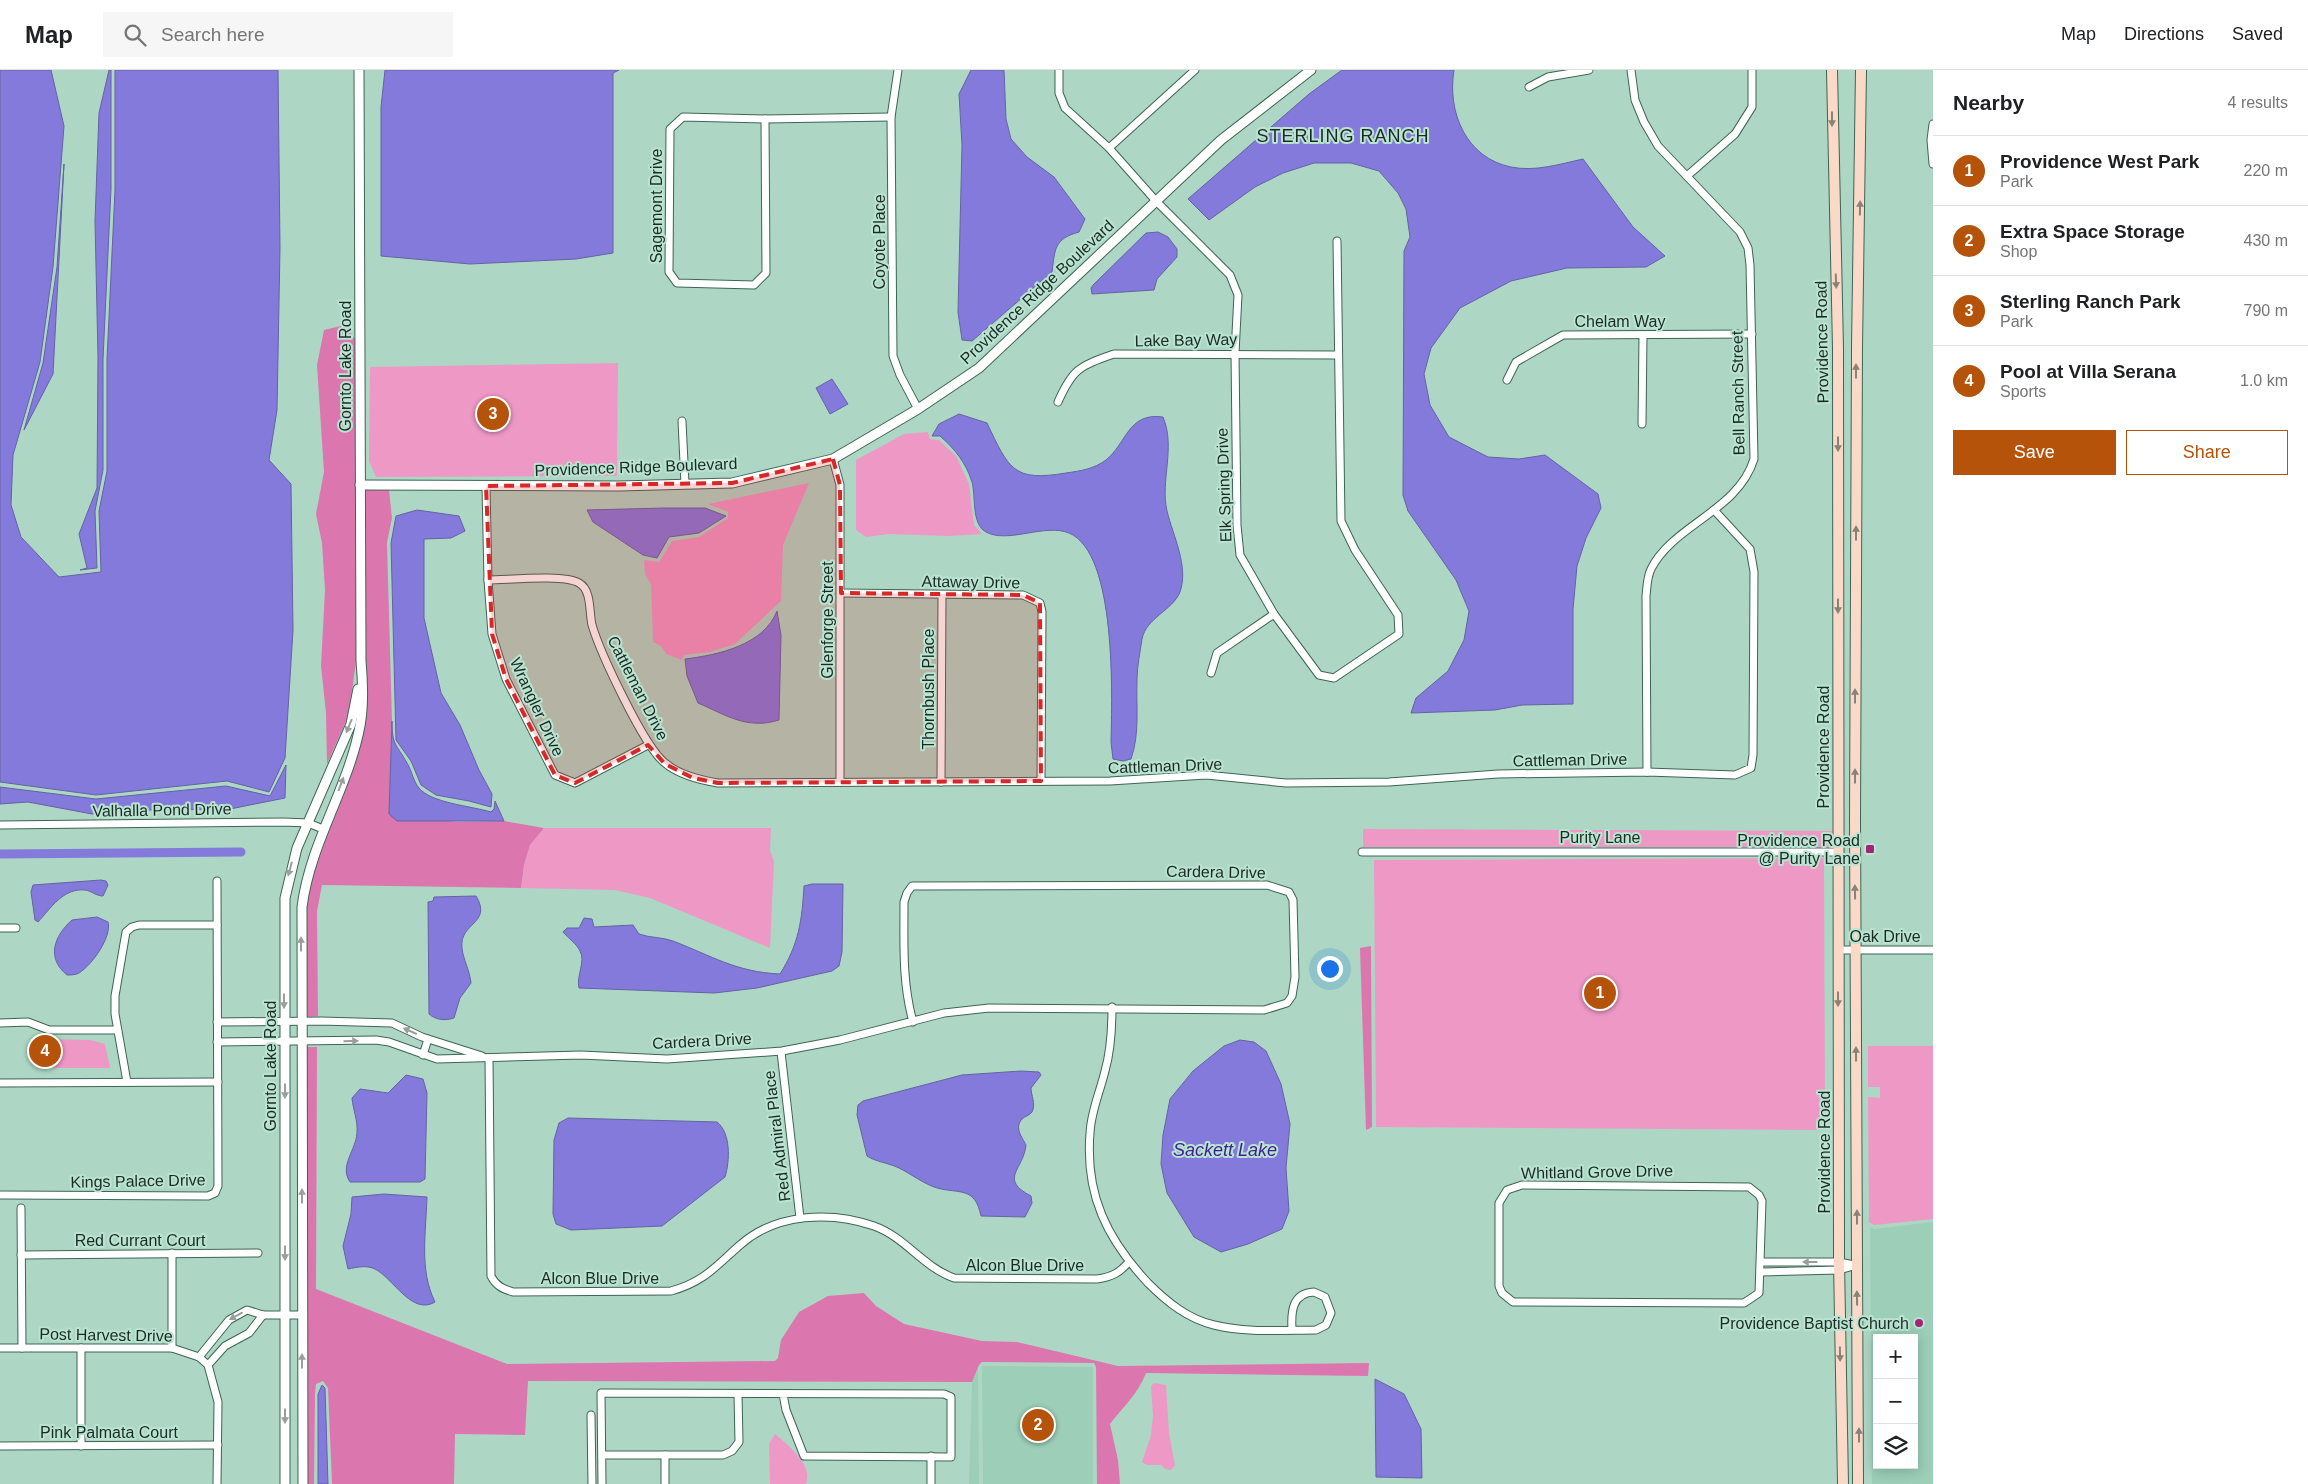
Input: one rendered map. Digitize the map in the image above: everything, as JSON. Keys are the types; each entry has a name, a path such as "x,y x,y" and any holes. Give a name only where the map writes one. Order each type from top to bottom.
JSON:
{"main road":[{"name":"Providence Road","path":"1832,70 1838,348 1839,1266 1843,1484"},
{"name":"Providence Road","path":"1858,1484 1856,950 1857,348 1861,70"},
{"path":"1838,348 1857,348"}],"street":[{"name":"Gornto Lake Road","path":"303,1484 302,907 306,878 323,829 348,768 358,734 363,689 361,661 360,485 360,70"},
{"name":"Coyote Place","path":"898,70 892,117 893,356 900,375 918,409"},
{"name":"Elk Spring Drive","path":"1059,70 1059,93 1065,108 1109,148 1156,201 1230,275 1238,295 1235,353 1237,525 1240,555 1274,614 1319,675 1334,678 1398,634 1398,615 1354,550 1341,521 1337,355 1337,241"},
{"path":"1109,148 1195,70"},
{"name":"Providence Ridge Boulevard","path":"360,485 486,486 732,482 833,459 918,409 979,368 1221,140 1311,70"},
{"path":"1529,87 1548,77 1588,70"},
{"name":"Bell Ranch Street","path":"1631,70 1635,100 1644,122 1658,146 1740,232 1748,248 1752,334 1754,459 1749,476 1714,510 1660,554 1649,572 1646,596 1647,772"},
{"path":"1687,176 1735,134 1752,107 1752,70"},
{"name":"Sagemont Drive","path":"765,120 766,273 754,285 677,284 669,272 670,129 683,117 765,120 892,117"},
{"path":"1933,124 1931,140 1933,164"},
{"name":"Chelam Way","path":"1507,380 1516,362 1563,335 1752,334"},
{"path":"1642,424 1643,335"},
{"name":"Lake Bay Way","path":"1058,402 1068,380 1084,364 1114,354 1235,353 1337,355"},
{"path":"682,420 685,484"},
{"name":"Glenforge Street","path":"833,459 840,485 840,782"},
{"name":"Wrangler Drive","path":"486,486 488,580 492,634 506,679 554,775 575,783 648,745"},
{"name":"Cattleman Drive","path":"488,580 556,579 579,583 587,591 592,625 599,645 648,745 665,764 693,778 718,783 1110,781 1206,775 1286,783 1389,782 1498,774 1647,772 1735,775 1751,768 1753,755 1754,572 1750,549 1714,510"},
{"name":"Attaway Drive","path":"841,593 942,596 1023,595 1040,603 1042,612 1041,782"},
{"name":"Thornbush Place","path":"941,782 942,596"},
{"path":"1211,673 1217,653 1274,614"},
{"name":"Gornto Lake Road","path":"285,1484 285,898 292,863 351,724 357,697 361,661"},
{"name":"Valhalla Pond Drive","path":"0,825 308,823 323,829"},
{"name":"Purity Lane","path":"1362,852 1838,852"},
{"name":"Kings Palace Drive","path":"0,1195 208,1196 215,1193 218,1186 217,881"},
{"name":"Cardera Drive","path":"302,1042 376,1040 389,1042 423,1056 436,1059 590,1055 667,1059 781,1052 840,1040 914,1022 944,1013 989,1008 1112,1007 1264,1010 1287,1003 1292,996 1296,976 1294,909 1289,892 1267,885 912,886 904,902 904,974 906,996 914,1022"},
{"path":"127,1082 116,1030 115,996 126,932 132,927 139,925 217,925"},
{"path":"0,928 16,928"},
{"name":"Oak Drive","path":"1838,950 1933,950"},
{"path":"1112,1007 1109,1052 1090,1124 1090,1161 1100,1212 1106,1228 1129,1262 1160,1295 1198,1320 1230,1329 1316,1330 1326,1325 1331,1313 1325,1298 1314,1292 1301,1295 1292,1307 1292,1329"},
{"path":"217,1022 302,1022"},
{"name":"Cardera Drive","path":"302,1022 392,1023 428,1039 489,1058"},
{"path":"0,1023 34,1023 49,1030 116,1030"},
{"path":"423,1056 428,1039"},
{"path":"218,1042 302,1042"},
{"name":"Red Admiral Place","path":"781,1052 800,1218"},
{"name":"Alcon Blue Drive","path":"489,1058 491,1276 498,1286 504,1290 513,1292 671,1291 686,1286 712,1272 753,1236 800,1218 840,1218 855,1220 877,1227 908,1246 937,1271 954,1278 1108,1278 1118,1273 1129,1262"},
{"path":"0,1083 218,1082"},
{"name":"Whitland Grove Drive","path":"1522,1185 1749,1187 1759,1195 1762,1201 1762,1272 1760,1293 1744,1303 1513,1302 1502,1293 1500,1286 1499,1203 1507,1190 1522,1185"},
{"path":"21,1208 22,1348"},
{"path":"172,1253 172,1348"},
{"name":"Red Currant Court","path":"21,1255 258,1253"},
{"path":"1762,1262 1839,1266"},
{"path":"1762,1272 1857,1265"},
{"path":"199,1357 229,1320 247,1310 263,1315 302,1315"},
{"path":"217,1484 218,1402 208,1365 225,1346 249,1333 263,1315"},
{"name":"Post Harvest Drive","path":"0,1348 172,1348 199,1357 208,1365"},
{"path":"81,1348 81,1446"},
{"path":"602,1484 601,1394 783,1394 944,1394 951,1397 951,1457 804,1456 786,1410 783,1394"},
{"path":"602,1455 723,1455 732,1451 739,1442 738,1394"},
{"path":"591,1415 592,1484"},
{"name":"Pink Palmata Court","path":"0,1446 218,1444"},
{"path":"665,1484 666,1455"},
{"path":"931,1456 931,1484"}],"highlighted area":[{"path":"833,459 840,485 841,593 1023,595 1040,603 1041,781 718,783 693,778 665,764 648,745 575,783 555,775 506,679 492,634 486,486 732,483"}],"shaded area":[{"path":"345,325 355,339 356,661 349,714 327,764 326,713 321,666 325,590 322,543 316,514 324,472 317,365 324,330"},
{"path":"618,363 617,476 376,477 369,461 370,367"},
{"path":"928,432 930,439 939,440 956,456 969,484 974,525 982,534 949,536 889,534 866,537 856,530 856,460 904,434"},
{"path":"809,483 783,545 781,601 735,644 710,652 684,655 682,660 666,654 661,646 653,642 651,584 645,574 644,560 659,562 672,541 699,537 728,518 728,512 708,504"},
{"path":"364,490 389,490 392,518 387,543 392,721 389,814 457,822 504,821 544,828 530,845 524,865 521,888 322,885 317,911 318,1016 306,1017 307,898 316,860 356,758 366,714"},
{"path":"544,828 771,828 770,851 774,861 770,948 650,898 615,890 521,888 524,865 530,845"},
{"path":"1363,829 1833,831 1833,847 1363,847"},
{"path":"1824,858 1825,1130 1376,1127 1374,860"},
{"path":"1371,946 1372,1127 1366,1130 1360,948"},
{"path":"49,1039 90,1040 105,1044 110,1068 52,1068 62,1053"},
{"path":"1868,1046 1933,1046 1933,1219 1874,1225 1869,1222 1868,1097 1880,1098 1880,1087 1868,1087"},
{"path":"306,1047 317,1047 316,1289 507,1364 775,1361 778,1358 781,1340 799,1312 828,1296 864,1293 876,1306 904,1324 982,1341 1017,1342 1118,1366 1369,1363 1368,1376 1146,1373 1135,1394 1110,1424 1118,1460 1120,1484 1097,1484 1096,1367 1094,1363 982,1362 972,1382 528,1381 525,1435 455,1434 454,1484 332,1484 328,1388 323,1381 316,1384 315,1394 314,1484 307,1484"},
{"path":"1933,1222 1933,1484 1872,1484 1870,1227 1874,1229"},
{"path":"982,1366 1093,1367 1093,1484 983,1484"},
{"path":"978,1368 979,1484 969,1484 972,1382"},
{"path":"1154,1383 1166,1385 1169,1433 1175,1465 1171,1470 1165,1469 1161,1465 1147,1465 1142,1462 1151,1435 1153,1416 1151,1386"},
{"path":"775,1434 803,1462 807,1477 806,1484 770,1484 769,1444"}],"water":[{"path":"0,70 51,70 64,126 53,267 40,362 13,455 11,505 21,537 59,577 101,572 99,511 107,471 107,359 115,190 115,70 278,70 280,248 277,410 269,460 291,484 293,630 285,758 269,792 227,781 96,795 0,782"},
{"path":"109,70 111,70 111,189 103,359 103,470 95,511 97,568 80,570 87,568 79,534 97,488 98,357 95,221 99,113"},
{"path":"385,70 619,70 613,73 613,253 576,259 470,264 381,256 381,107"},
{"path":"971,70 1004,70 1006,119 1011,139 1027,157 1054,177 1085,219 1079,232 1065,238 1057,246 1052,272 972,341 962,340 958,312 962,145 959,94"},
{"path":"1342,70 1454,70 1454,102 1457,117 1471,143 1482,154 1495,162 1511,167 1529,169 1583,159 1633,227 1665,256 1646,267 1567,268 1511,281 1460,308 1431,348 1424,374 1430,405 1449,437 1488,457 1519,459 1545,455 1598,494 1601,508 1586,538 1577,566 1573,609 1573,704 1522,705 1495,710 1411,713 1416,698 1448,671 1464,640 1469,611 1456,580 1408,511 1403,495 1404,251 1410,237 1406,209 1398,193 1379,171 1351,163 1314,163 1283,173 1255,187 1209,220 1188,199 1309,94"},
{"path":"64,164 53,374 24,430 43,363 57,267"},
{"path":"1158,232 1168,237 1177,249 1177,257 1157,279 1154,290 1092,294 1091,288 1094,284 1146,233"},
{"path":"832,379 848,404 830,414 816,388"},
{"path":"959,414 987,423 1001,451 1015,469 1034,475 1071,472 1097,466 1113,453 1135,424 1142,419 1163,417 1168,440 1165,499 1183,572 1180,592 1177,598 1149,625 1142,639 1137,675 1137,730 1131,759 1123,761 1113,759 1111,742 1111,661 1104,596 1096,568 1085,546 1069,533 1049,530 1005,536 986,532 981,528 976,516 972,482 967,469 955,451 940,436 932,436 939,424"},
{"path":"705,508 726,516 699,533 669,537 657,558 643,555 593,522 587,510"},
{"path":"417,510 459,516 465,531 451,538 424,539 424,618 441,693 460,725 479,770 492,794 491,807 436,795 421,785 411,761 396,740 391,543 396,516"},
{"path":"777,611 781,635 779,720 757,723 737,720 698,703 687,676 685,659 725,651 751,640 771,623"},
{"path":"392,721 395,744 409,766 419,788 442,801 491,812 494,809 495,801 504,821 397,821 389,814"},
{"path":"286,765 285,798 230,809 148,810 92,814 28,802 0,804 0,787 96,799 226,786 270,796"},
{"path":"106,881 108,885 103,896 85,890 70,892 58,900 38,922 35,920 31,892 33,885"},
{"path":"812,884 843,884 842,952 839,966 832,971 757,988 714,993 579,988 582,955 577,946 563,932 567,928 579,928 584,918 592,919 594,927 633,925 639,934 673,941 737,967 764,973 780,974 798,932 804,886"},
{"path":"476,896 481,912 462,939 462,948 471,983 460,998 454,1018 438,1019 429,1014 428,902 433,901 434,897"},
{"path":"97,917 108,922 104,943 90,964 78,974 67,975 56,961 55,947 57,940 72,920"},
{"path":"36,1040 43,1040 52,1050 51,1055 43,1060 43,1063 35,1063 39,1047 35,1047"},
{"name":"Sackett Lake","path":"1240,1040 1254,1042 1266,1051 1281,1084 1290,1124 1286,1168 1289,1211 1282,1229 1248,1244 1221,1252 1194,1237 1167,1193 1161,1164 1163,1135 1170,1099 1193,1071 1224,1046"},
{"path":"1021,1071 1039,1072 1041,1075 1031,1088 1032,1112 1022,1119 1019,1126 1026,1145 1014,1179 1021,1190 1031,1196 1032,1203 1025,1217 981,1216 975,1200 965,1193 937,1188 899,1168 867,1156 857,1115 858,1105 863,1101 962,1075"},
{"path":"406,1075 423,1079 427,1093 425,1179 420,1182 350,1182 346,1170 357,1133 352,1098 360,1089 388,1093"},
{"path":"568,1118 717,1122 722,1127 727,1140 728,1163 725,1177 662,1226 571,1230 556,1224 553,1214 554,1140 559,1123"},
{"path":"384,1194 427,1197 425,1264 430,1290 435,1302 427,1305 418,1304 403,1294 375,1269 362,1267 348,1269 343,1246 351,1214 352,1197"},
{"path":"1375,1379 1404,1394 1421,1429 1422,1478 1376,1477"},
{"path":"322,1385 325,1388 328,1484 318,1484 318,1394"}],"waterway":[{"path":"0,854 241,852"}],"place":[{"name":"Sterling Ranch Park","path":"493,414"},
{"name":"Providence Road @ Purity Lane","path":"1870,849"},
{"name":"Providence West Park","path":"1600,993"},
{"name":"Pool at Villa Serana","path":"45,1051"},
{"name":"Providence Baptist Church","path":"1919,1323"},
{"name":"Extra Space Storage","path":"1038,1425"}],"district":[{"name":"STERLING RANCH","path":"1343,136"}]}
